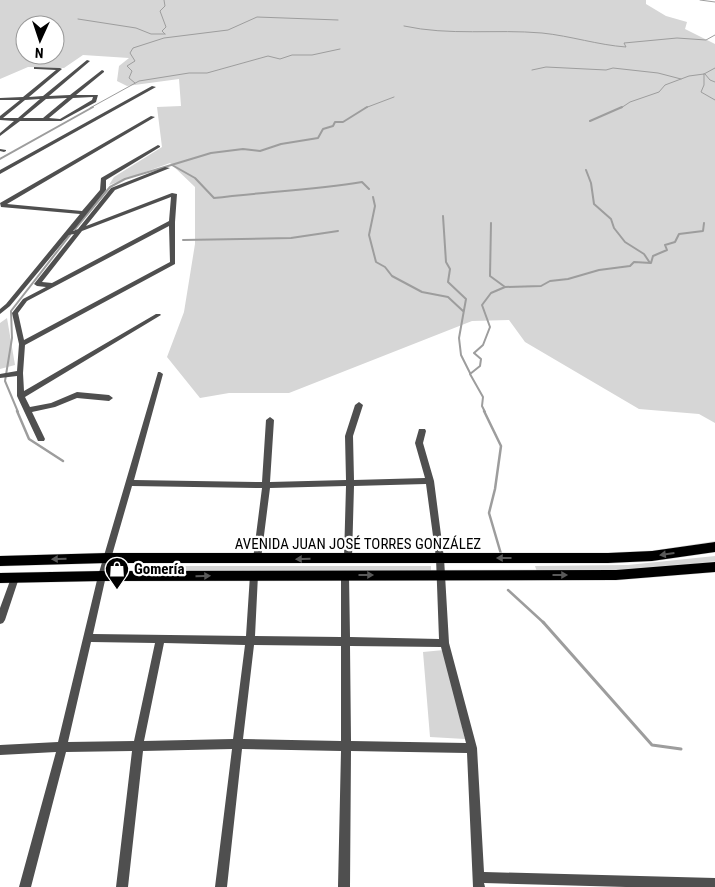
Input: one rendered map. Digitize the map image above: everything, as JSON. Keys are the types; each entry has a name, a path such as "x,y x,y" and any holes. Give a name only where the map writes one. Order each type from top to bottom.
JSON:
{"main road":[{"name":"AVENIDA JUAN JOSÉ TORRES GONZÁLEZ","path":"0,561 107,558 626,557 652,556 715,547"},
{"path":"485,558 487,574"},
{"name":"AVENIDA JUAN JOSÉ TORRES GONZÁLEZ","path":"0,578 616,574 656,573 715,567"}],"street":[{"path":"0,135 88,61"},
{"path":"0,118 60,69 36,68"},
{"path":"44,120 102,71"},
{"path":"0,172 154,87"},
{"path":"0,99 96,96 96,99 61,120 0,118"},
{"path":"1,205 153,117"},
{"path":"0,312 8,305 82,213 103,190 103,179 158,146"},
{"path":"51,285 37,284 113,189 167,168"},
{"path":"22,344 173,263 172,222 174,194 66,234"},
{"path":"1,205 82,213"},
{"path":"40,440 20,396 22,344 15,313 25,300 172,222"},
{"path":"20,396 158,315"},
{"path":"0,376 20,373"},
{"path":"25,887 62,747 102,576 160,374"},
{"path":"27,410 52,405 77,395 109,398"},
{"path":"348,558 349,436 359,405"},
{"path":"257,559 266,485 270,420"},
{"path":"422,431 419,443 430,481 440,558 444,643 472,748 479,882 715,884"},
{"path":"128,482 266,485 430,481"},
{"path":"220,887 250,640 254,575"},
{"path":"344,887 346,746 345,575"},
{"path":"0,620 15,578"},
{"path":"88,638 444,643"},
{"path":"122,887 138,746 160,640"},
{"path":"0,750 238,744 472,748"}],"shaded area":[{"path":"0,0 646,0 646,4 666,16 687,22 685,29 715,44 715,423 699,414 639,409 525,342 509,320 472,321 289,393 229,393 200,398 167,357 184,312 195,244 195,187 170,163 109,185 114,177 162,147 157,107 181,106 179,79 127,86 117,81 119,66 129,58 83,55 64,68 28,67 0,79"},
{"path":"7,318 15,365 0,369 0,323"},
{"path":"715,556 715,561 626,570 537,572 535,566 628,565"},
{"path":"138,566 431,566 431,573 136,572"},
{"path":"444,650 465,739 430,737 423,652"}],"waterway":[{"path":"78,19 136,28 151,34 165,34 162,31 166,27 160,11 165,6 164,0"},
{"path":"700,0 715,2"},
{"path":"135,83 129,78 132,71 127,66 135,61 130,53 133,48 164,38 228,30 257,17 338,20"},
{"path":"404,26 455,32 542,33 626,47 624,43 677,38 706,40 715,35"},
{"path":"90,108 139,81 189,73 207,73 268,56 280,59 292,55 312,55 340,49"},
{"path":"532,70 546,67 606,70 613,68 658,73 681,79"},
{"path":"704,74 715,68"},
{"path":"681,79 704,74"},
{"path":"704,74 704,85 701,92 715,100"},
{"path":"705,74 710,80 715,82"},
{"path":"621,108 630,102 659,92 665,85 681,79"},
{"path":"366,108 394,97"},
{"path":"0,159 93,107"},
{"path":"590,121 622,107"},
{"path":"75,229 110,187 125,179 211,153 243,149 260,151 281,144 318,138 323,129 333,126 335,122 343,122 366,108"},
{"path":"172,165 195,178 214,198 362,182 369,189"},
{"path":"586,170 591,183 594,204 611,219 614,228 625,242 644,254 650,263"},
{"path":"373,197 375,206 369,235 376,262 385,267 392,276 422,292 448,297 463,311"},
{"path":"443,216 446,262 450,269 448,282 466,299 459,338 461,355 470,373"},
{"path":"491,223 490,276 505,287"},
{"path":"650,263 653,256 667,250 665,245 675,242 679,234 703,231 704,223"},
{"path":"183,240 291,238 338,231"},
{"path":"18,412 5,381 12,338 11,311 70,235"},
{"path":"505,287 541,286 550,281 568,279 599,270 630,266 634,262 650,263"},
{"path":"485,412 482,406 483,397 470,374 480,366 481,359 474,353 483,345 490,327 482,305 491,293 505,287"},
{"path":"17,411 29,439 63,461"},
{"path":"484,411 501,446 495,489 489,513 501,554"},
{"path":"508,590 543,622"},
{"path":"543,622 652,745 681,749"}],"place":[{"name":"Gomería","path":"117,590"}]}
